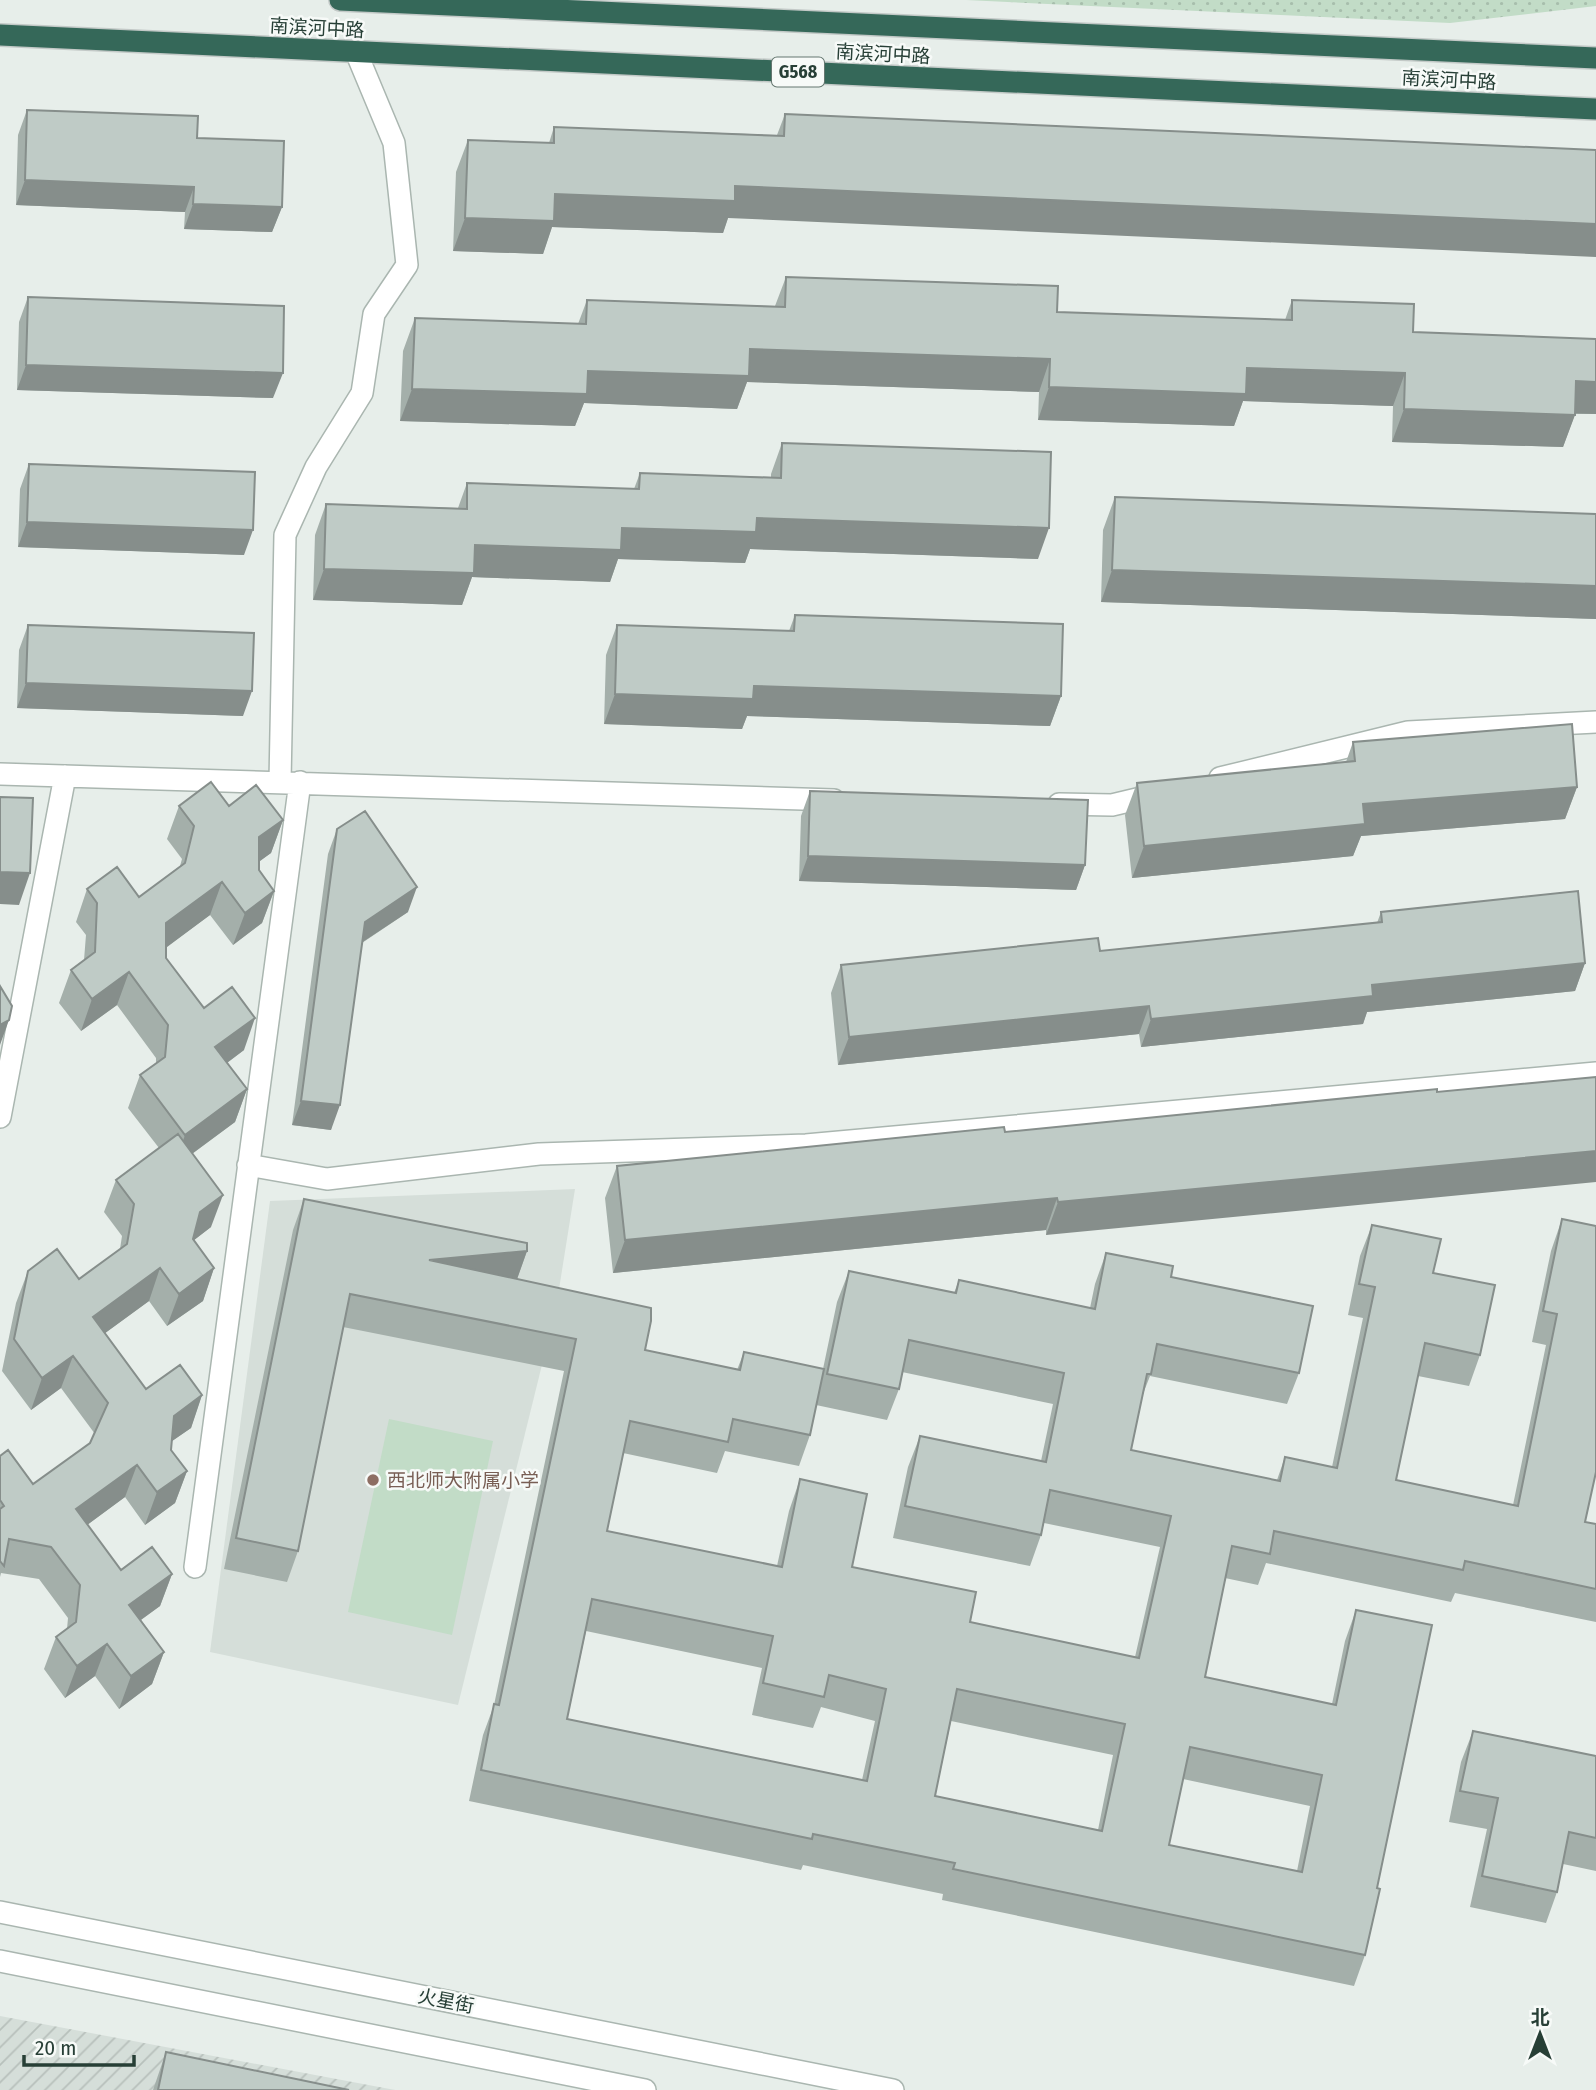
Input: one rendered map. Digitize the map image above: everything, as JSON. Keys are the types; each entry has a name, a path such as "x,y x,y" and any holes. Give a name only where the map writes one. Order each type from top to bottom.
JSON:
{"highway":[{"name":"南滨河中路","path":"340,0 1596,58"},
{"name":"南滨河中路","path":"0,35 1596,109"}],"street":[{"path":"195,1567 248,1165 290,781 285,535 316,467 362,393 374,314 407,265 394,143 356,52"},
{"path":"1206,782 1408,732 1596,722"},
{"path":"0,774 861,800"},
{"path":"0,1117 65,776"},
{"path":"1042,804 1112,805 1179,788"},
{"path":"248,1165 327,1179 539,1154 806,1145 1596,1073"},
{"name":"火星街","path":"0,1912 893,2090"},
{"path":"0,1961 645,2090"}],"shaded area":[{"name":"西北师大附属小学","path":"575,1189 556,1308 458,1705 210,1652 270,1201"},
{"path":"0,2016 395,2090 0,2090"}],"green space":[{"path":"966,0 1596,0 1596,6 1450,23"},
{"path":"389,1419 493,1441 452,1635 348,1612"}],"building":[{"path":"27,110 198,116 197,138 284,141 282,207 193,204 194,187 25,180"},
{"path":"785,114 1596,150 1596,224 735,186 735,201 555,194 554,221 465,218 468,140 554,143 554,127 784,136"},
{"path":"786,277 1058,286 1057,312 1292,320 1292,300 1414,304 1413,332 1596,339 1596,382 1576,381 1575,415 1404,409 1405,373 1247,368 1246,394 1049,387 1050,359 750,349 749,376 588,371 587,394 412,389 415,318 586,324 587,300 785,307"},
{"path":"28,297 284,306 283,373 26,365"},
{"path":"782,443 1051,452 1049,528 757,518 756,532 622,528 621,550 475,545 474,573 324,569 326,504 467,509 467,483 639,489 640,473 781,478"},
{"path":"29,464 255,472 253,530 27,522"},
{"path":"1115,497 1596,514 1596,586 1112,570"},
{"path":"795,615 1063,624 1061,696 754,686 753,699 615,694 617,625 794,631"},
{"path":"28,625 254,633 252,691 26,683"},
{"path":"1572,724 1577,787 1363,804 1365,824 1144,846 1137,783 1355,761 1353,742"},
{"path":"211,782 229,806 256,785 283,820 259,837 259,870 274,891 245,913 222,882 166,923 166,958 204,1008 232,987 255,1018 215,1047 247,1089 185,1135 140,1075 165,1057 168,1025 129,972 92,999 71,970 95,952 97,903 87,889 117,867 139,897 185,863 194,826 179,806"},
{"path":"810,791 1088,800 1085,865 808,856"},
{"path":"0,797 33,798 30,873 0,872"},
{"path":"365,811 417,887 365,922 340,1105 301,1101 337,829"},
{"path":"1578,891 1585,963 1372,985 1373,996 1151,1019 1149,1006 849,1037 841,965 1098,938 1100,951 1382,922 1381,912"},
{"path":"0,986 12,1006 9,1020 0,1025"},
{"path":"1596,1077 1596,1151 1058,1202 1057,1198 625,1240 617,1166 1004,1127 1005,1132 1437,1089 1437,1092"},
{"path":"178,1134 223,1195 200,1212 193,1239 214,1268 179,1294 160,1268 93,1317 146,1389 180,1365 202,1395 174,1416 171,1450 187,1471 157,1492 137,1465 76,1509 121,1570 152,1547 172,1574 129,1605 164,1652 131,1676 107,1644 77,1666 56,1637 76,1622 80,1585 51,1547 9,1539 4,1566 0,1561 0,1509 4,1506 0,1500 0,1456 8,1450 33,1484 90,1443 108,1403 73,1356 42,1378 14,1339 28,1271 57,1249 79,1279 127,1244 134,1204 116,1180"},
{"path":"304,1199 527,1243 527,1251 429,1260 651,1308 645,1350 740,1370 744,1352 824,1369 810,1435 733,1419 728,1442 630,1421 607,1531 782,1567 800,1479 867,1494 852,1567 976,1592 970,1622 1139,1658 1171,1516 1050,1490 1041,1535 905,1506 920,1436 1046,1462 1064,1373 909,1340 899,1389 827,1374 849,1271 956,1293 959,1280 1095,1309 1106,1253 1173,1266 1171,1277 1313,1306 1299,1373 1157,1344 1151,1374 1147,1374 1131,1450 1280,1481 1285,1457 1337,1468 1375,1287 1359,1284 1372,1225 1441,1239 1433,1273 1495,1285 1480,1355 1425,1343 1396,1480 1518,1506 1557,1314 1543,1311 1562,1219 1596,1226 1596,1472 1585,1522 1596,1524 1596,1589 1465,1561 1463,1570 1274,1531 1270,1554 1232,1546 1205,1677 1336,1705 1356,1610 1432,1625 1365,1955 953,1869 955,1863 813,1834 812,1839 481,1770 494,1704 499,1705 576,1339 350,1294 298,1551 236,1538","holes":["592,1599 773,1636 763,1683 824,1697 829,1675 886,1689 867,1781 567,1719","957,1689 1125,1724 1102,1831 935,1796","1190,1747 1322,1775 1302,1872 1169,1845"]},
{"path":"1473,1731 1596,1756 1596,1838 1569,1832 1557,1892 1482,1876 1498,1798 1460,1791"},
{"path":"166,2052 349,2090 158,2090"}],"place":[{"name":"西北师大附属小学","path":"373,1480"}]}
